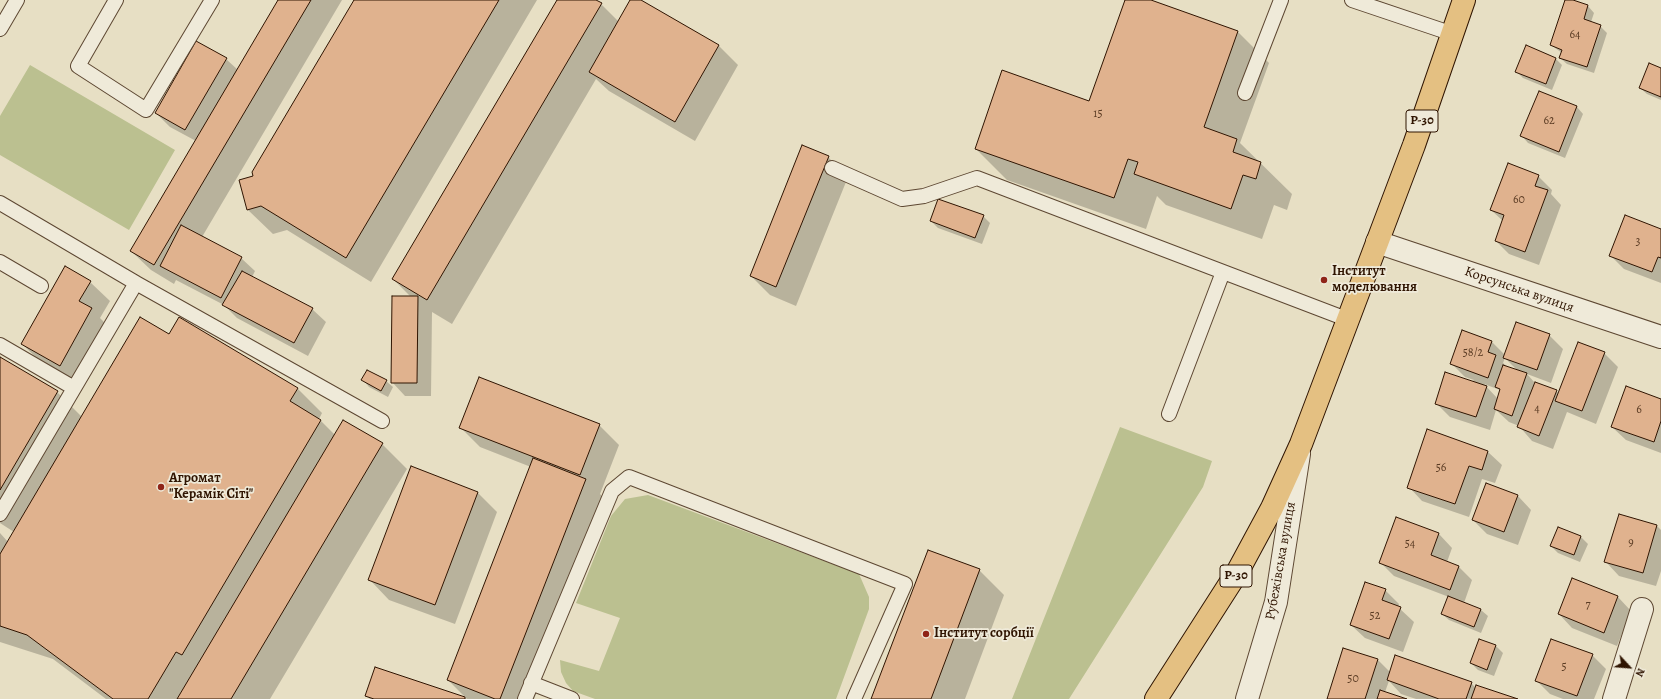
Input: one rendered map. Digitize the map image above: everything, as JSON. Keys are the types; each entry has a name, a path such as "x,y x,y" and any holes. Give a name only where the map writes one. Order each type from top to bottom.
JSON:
{"main road":[{"name":"Р-30","path":"1156,699 1238,571 1272,508 1301,444 1349,320 1464,0"}],"street":[{"name":"Корсунська вулиця","path":"1377,242 1661,337"},
{"name":"Рубежівська вулиця","path":"1247,699 1276,602 1301,444"},
{"path":"1614,699 1642,609"}],"lane":[{"path":"0,29 17,0"},
{"path":"116,0 78,66 146,110 212,0"},
{"path":"1244,93 1281,0"},
{"path":"1352,0 1453,34"},
{"path":"832,168 902,199 924,196 977,178 1349,320"},
{"path":"0,203 136,283 382,422"},
{"path":"0,262 41,286"},
{"path":"1170,414 1223,272"},
{"path":"0,514 136,283"},
{"path":"0,345 74,388"},
{"path":"526,699 612,491 629,477 905,584 854,699"},
{"path":"531,684 572,699"}],"green space":[{"path":"30,65 175,150 129,230 0,155 0,116"},
{"path":"1120,427 1212,461 1203,487 1069,699 1012,699"},
{"path":"648,495 859,574 869,597 869,609 836,699 595,699 573,691 566,683 561,672 560,660 599,671 620,618 576,603 611,516 625,499"}],"building":[{"path":"278,0 311,0 154,265 130,251"},
{"path":"354,0 499,0 346,258 261,206 247,210 239,180 253,176 252,172"},
{"path":"557,0 596,0 602,3 427,300 392,279"},
{"path":"630,0 641,0 719,45 675,122 589,72"},
{"path":"1125,0 1151,0 1238,31 1204,127 1237,139 1233,152 1261,162 1256,179 1243,175 1231,209 1134,174 1138,162 1128,159 1114,198 975,149 1002,70 1089,101"},
{"path":"1565,0 1573,0 1588,5 1584,19 1601,25 1587,67 1559,58 1562,50 1550,45"},
{"path":"196,41 227,58 185,130 155,113"},
{"path":"1526,45 1556,58 1546,84 1515,72"},
{"path":"1649,63 1661,68 1661,97 1639,88"},
{"path":"1539,91 1577,106 1559,152 1520,136"},
{"path":"802,145 829,156 776,287 750,276"},
{"path":"1508,163 1539,175 1535,186 1548,190 1525,252 1495,241 1504,215 1490,210"},
{"path":"938,199 984,215 975,238 930,221"},
{"path":"1625,215 1661,229 1661,258 1658,257 1652,272 1609,256"},
{"path":"181,225 242,257 221,298 160,266"},
{"path":"65,266 91,281 79,301 92,308 60,366 21,344"},
{"path":"242,271 313,308 294,343 222,305"},
{"path":"392,296 418,296 417,383 391,383"},
{"name":"Агромат \"Керамік Сіті\"","path":"140,317 169,334 179,317 298,388 290,401 321,420 182,655 176,652 148,699 113,699 27,635 0,626 0,554"},
{"path":"1516,322 1550,334 1537,370 1503,358"},
{"path":"1462,330 1492,341 1488,352 1496,355 1488,378 1450,364"},
{"path":"1578,342 1605,352 1582,411 1555,401"},
{"path":"0,357 58,391 0,490"},
{"path":"1503,365 1527,373 1512,416 1494,409 1500,389 1495,387"},
{"path":"367,370 387,380 381,391 361,380"},
{"path":"1445,372 1487,386 1476,417 1435,404"},
{"path":"479,377 600,424 580,475 459,428"},
{"path":"1535,382 1557,390 1539,436 1517,427"},
{"path":"1626,386 1661,399 1661,421 1654,442 1611,427"},
{"path":"343,420 383,443 231,699 177,699"},
{"path":"1427,429 1488,451 1482,470 1469,466 1455,504 1407,488"},
{"path":"533,458 586,479 500,699 495,699 447,680"},
{"path":"411,466 478,492 435,605 368,580"},
{"path":"1486,483 1518,495 1504,532 1472,520"},
{"path":"1619,514 1657,525 1643,573 1604,562"},
{"path":"1396,517 1439,533 1431,555 1459,566 1450,590 1379,563"},
{"path":"1558,527 1581,536 1574,555 1550,546"},
{"name":"Інститут сорбції","path":"928,550 980,569 931,699 871,699"},
{"path":"1572,578 1618,596 1604,633 1558,614"},
{"path":"1365,582 1386,589 1382,600 1401,607 1389,639 1350,625"},
{"path":"1448,596 1481,609 1474,627 1441,614"},
{"path":"1479,639 1496,645 1487,670 1470,663"},
{"path":"1551,639 1593,654 1577,696 1535,681"},
{"path":"1343,648 1378,659 1365,699 1327,699"},
{"path":"1395,655 1472,682 1466,699 1439,699 1387,680"},
{"path":"375,667 465,697 465,699 374,699 365,696"},
{"path":"1476,685 1518,699 1471,699"},
{"path":"1380,690 1407,699 1377,699"}],"place":[{"name":"Інститут моделювання","path":"1324,280"},
{"name":"Агромат \"Керамік Сіті\"","path":"161,487"},
{"name":"Інститут сорбції","path":"926,634"}]}
